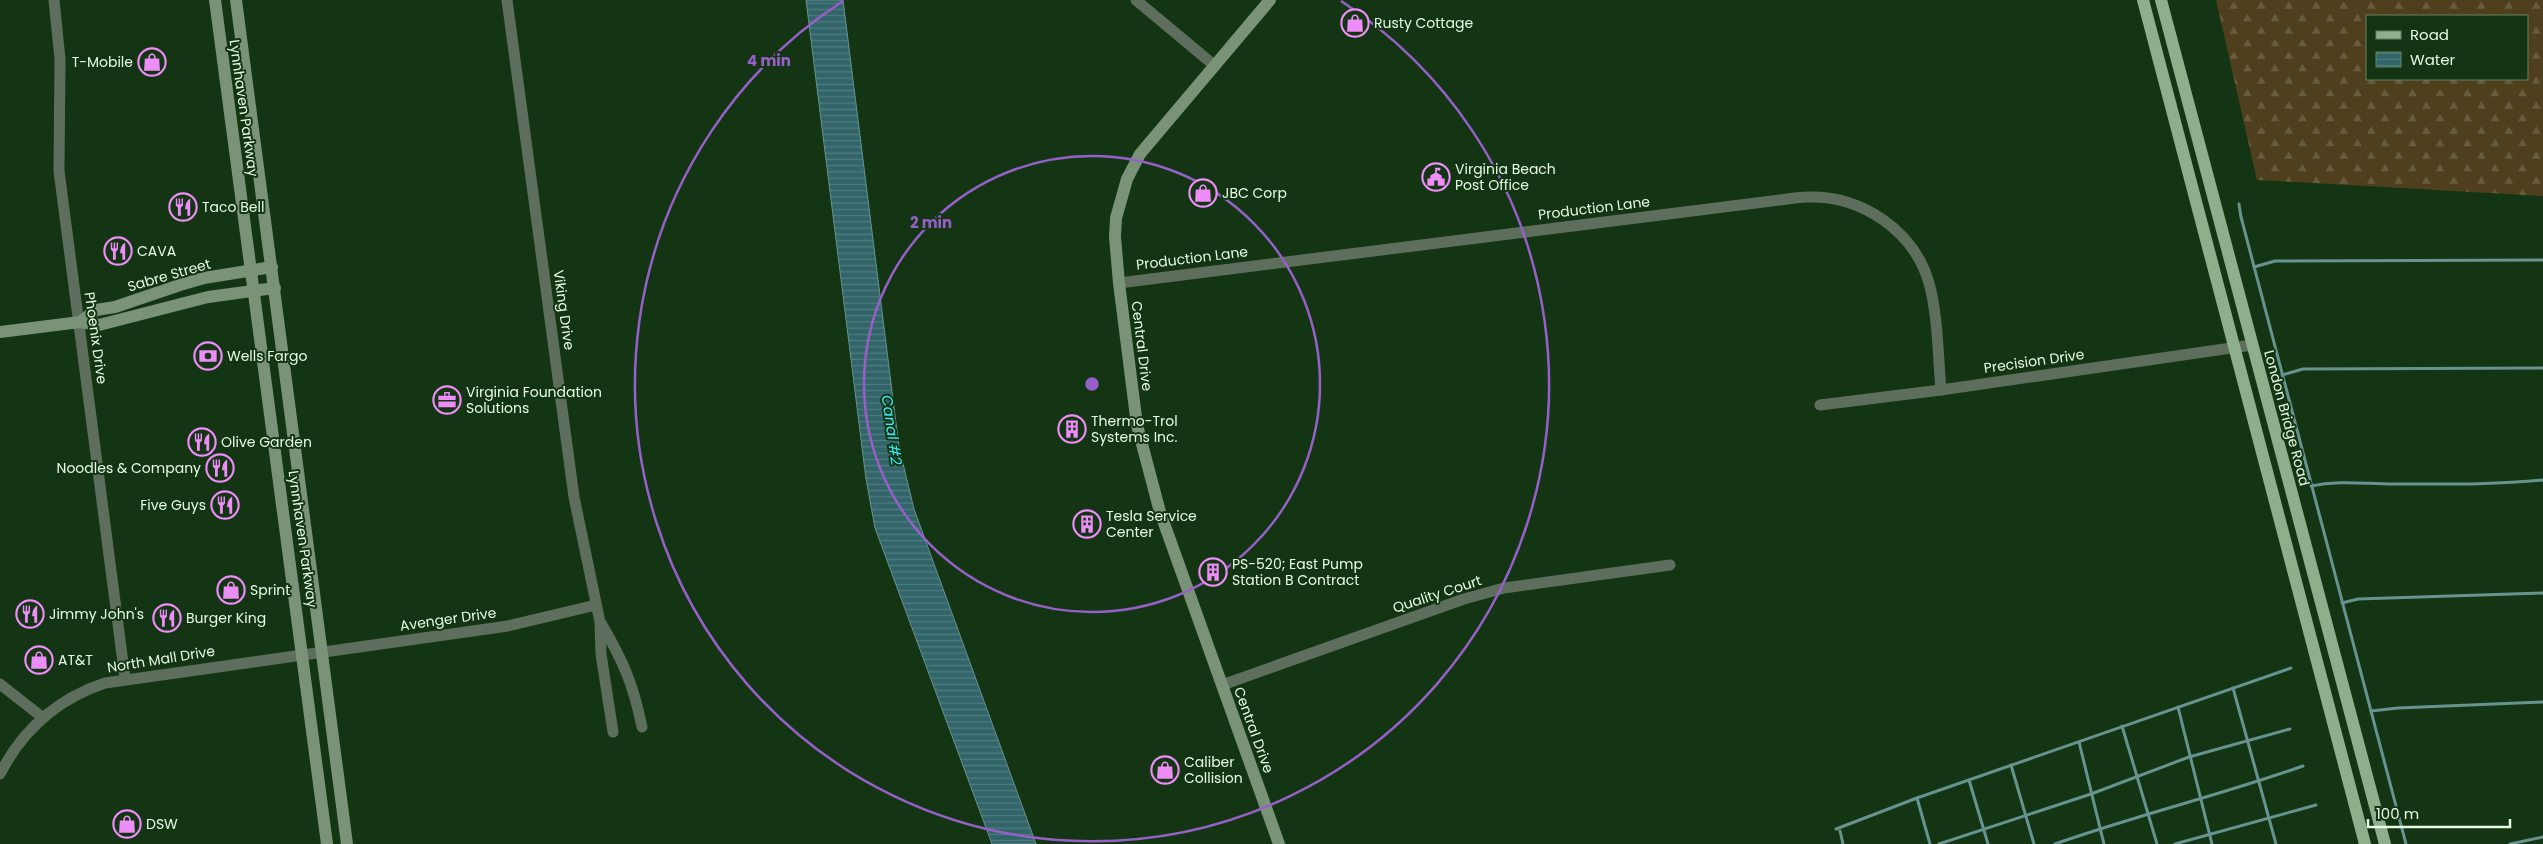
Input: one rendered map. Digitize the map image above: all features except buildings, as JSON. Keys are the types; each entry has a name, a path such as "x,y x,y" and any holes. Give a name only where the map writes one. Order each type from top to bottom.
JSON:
{"main road":[{"name":"Lynnhaven Parkway","path":"215,0 327,844"},
{"name":"Lynnhaven Parkway","path":"236,0 347,844"},
{"name":"Central Drive","path":"1270,0 1140,154 1127,179 1117,215 1115,236 1119,283 1138,425 1148,470 1160,512 1279,844"},
{"path":"2143,0 2365,844"},
{"name":"London Bridge Road","path":"2162,0 2385,844"},
{"name":"Sabre Street","path":"80,322 96,310 115,307 204,278 272,267"},
{"name":"Sabre Street","path":"0,332 80,322 99,326 199,299 275,288"}],"street":[{"name":"Phoenix Drive","path":"54,0 60,59 58,151 125,678"},
{"name":"Viking Drive","path":"507,0 574,497 600,622 601,654 613,732"},
{"path":"1136,0 1215,66"},
{"name":"Production Lane","path":"1119,283 1792,198 1827,199 1859,208 1886,221 1900,233 1919,257 1930,286 1942,390"},
{"name":"Precision Drive","path":"1820,404 1942,390 2252,345"},
{"name":"Quality Court","path":"1222,685 1464,599 1504,588 1670,565"},
{"name":"Avenger Drive","path":"303,654 508,626 596,605"},
{"name":"Viking Drive","path":"600,622 624,662 636,697 642,727"},
{"name":"North Mall Drive","path":"0,774 20,740 42,717 87,689 125,678 303,654"},
{"path":"0,684 42,717"}],"green space":[{"path":"2216,0 2543,0 2543,196 2257,180"}],"water":[{"name":"Canal #2","path":"806,0 843,0 899,447 914,509 1036,844 992,844 875,528 866,479"}],"waterway":[{"path":"2239,204 2406,844"},
{"path":"2254,267 2275,261 2543,260"},
{"path":"2282,375 2303,369 2543,368"},
{"path":"2311,486 2342,483 2468,484 2543,480"},
{"path":"2342,603 2358,599 2543,593"},
{"path":"1917,798 2291,668"},
{"path":"2233,688 2276,844"},
{"path":"2371,711 2398,708 2543,702"},
{"path":"2178,707 2212,844"},
{"path":"2122,726 2157,844"},
{"path":"1939,844 2091,794 2189,757 2290,729"},
{"path":"2079,742 2104,844"},
{"path":"2011,765 2034,844"},
{"path":"2055,844 2303,766"},
{"path":"1969,780 1988,844"},
{"path":"1836,829 1917,798 1930,844"},
{"path":"2175,844 2316,805"},
{"path":"1840,831 1843,844"},
{"path":"2510,844 2543,837"}],"place":[{"name":"Rusty Cottage","path":"1355,23"},
{"name":"T-Mobile","path":"152,62"},
{"name":"Virginia Beach Post Office","path":"1436,177"},
{"name":"JBC Corp","path":"1203,193"},
{"name":"Taco Bell","path":"183,207"},
{"name":"CAVA","path":"118,251"},
{"name":"Wells Fargo","path":"208,356"},
{"name":"Virginia Foundation Solutions","path":"447,400"},
{"name":"Thermo-Trol Systems Inc.","path":"1072,429"},
{"name":"Olive Garden","path":"202,442"},
{"name":"Noodles & Company","path":"220,468"},
{"name":"Five Guys","path":"225,505"},
{"name":"Tesla Service Center","path":"1087,524"},
{"name":"PS-520; East Pump Station B Contract","path":"1213,572"},
{"name":"Sprint","path":"231,590"},
{"name":"Jimmy John's","path":"30,614"},
{"name":"Burger King","path":"167,618"},
{"name":"AT&T","path":"39,660"},
{"name":"Caliber Collision","path":"1165,770"},
{"name":"DSW","path":"127,824"}]}
